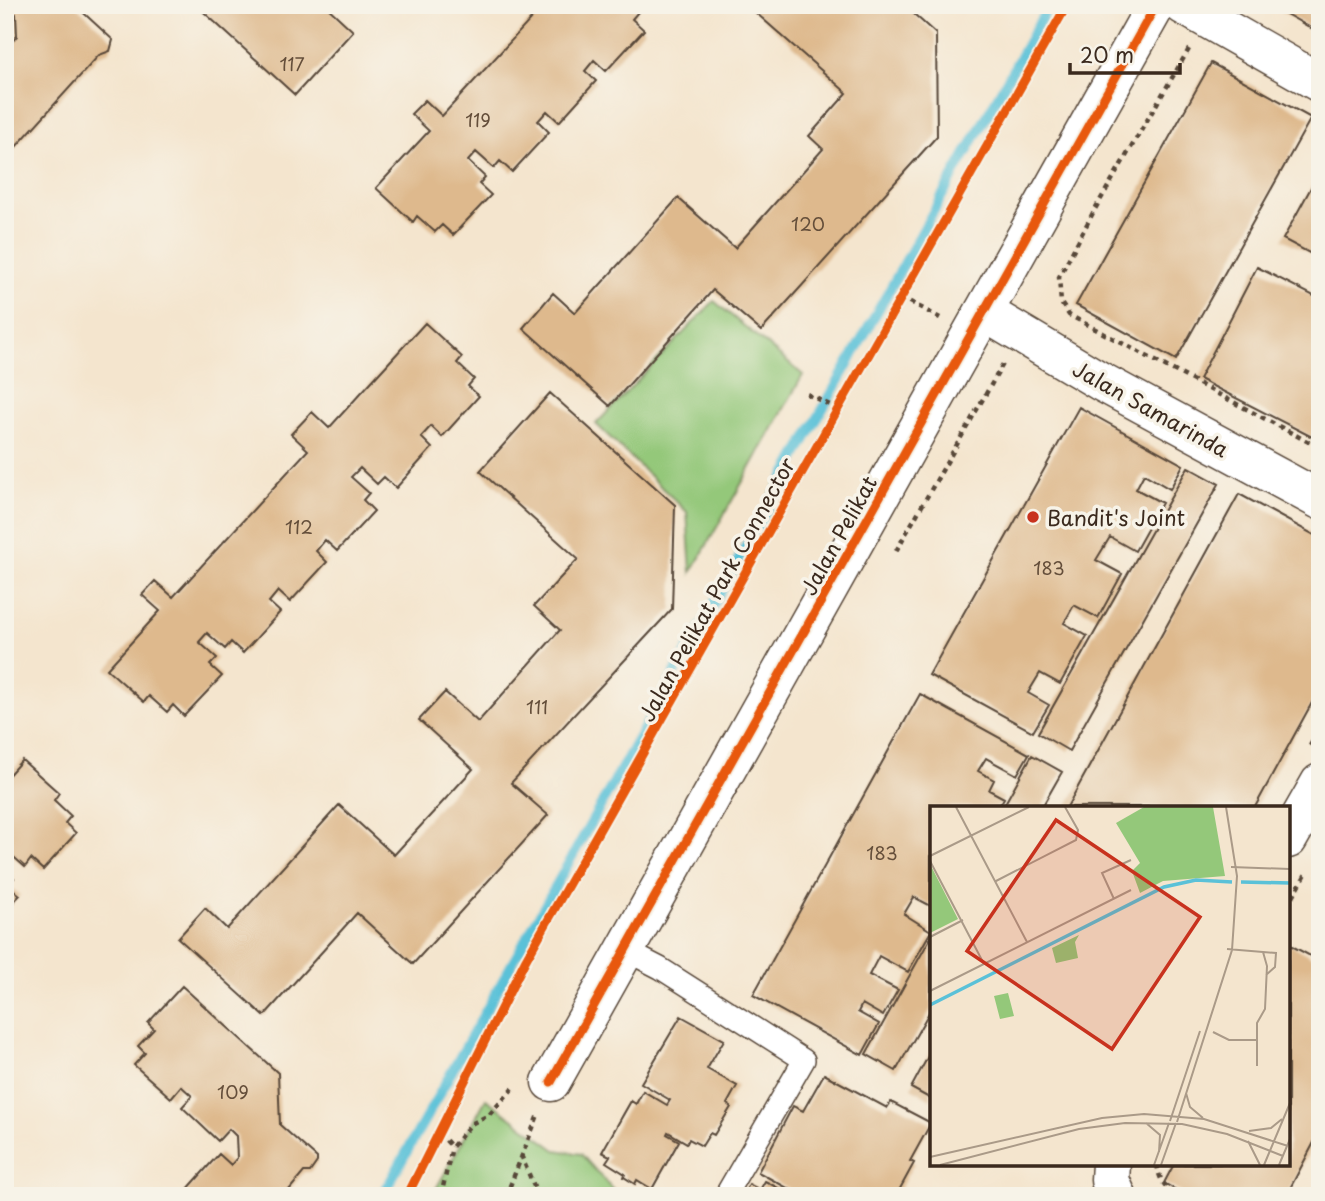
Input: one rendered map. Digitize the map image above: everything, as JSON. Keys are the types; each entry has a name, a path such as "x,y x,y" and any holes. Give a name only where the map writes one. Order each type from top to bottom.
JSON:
{"street":[{"name":"Jalan Pelikat","path":"551,1082 1156,5"},
{"path":"1183,5 1320,83"},
{"name":"Jalan Samarinda","path":"984,312 1100,381 1320,500"},
{"path":"1301,850 1320,783"},
{"path":"1111,1166 1110,1180 1117,1196"}],"lane":[{"path":"625,950 660,968 804,1060 725,1196"}],"path":[{"path":"1190,48 1095,209 1059,277 1061,303 1069,315 1320,448"},
{"path":"895,308 908,285"},
{"path":"807,394 838,409"},
{"path":"831,421 844,398"},
{"path":"1290,897 1301,850"},
{"path":"441,1196 452,1147 471,1124 489,1115 531,1068 551,1082 506,1196"},
{"path":"434,1144 446,1121"},
{"path":"439,1133 452,1147"},
{"path":"521,1156 538,1196"},
{"path":"1157,1166 1159,1178 1168,1190 1177,1196"}],"green space":[{"path":"714,301 803,375 691,573 687,512 596,424"},
{"path":"486,1099 556,1150 581,1154 618,1196 432,1196"}],"building":[{"path":"5,5 75,5 113,40 110,51 99,55 5,159 5,39 11,43 17,36 16,14 8,8 5,11"},
{"path":"196,5 325,5 353,31 295,95"},
{"path":"544,5 630,5 638,12 632,19 644,30 606,71 594,60 585,71 596,81 559,122 547,111 538,121 549,132 512,172 500,161 494,168 476,152 468,161 485,177 479,184 491,195 453,235 442,225 435,232 417,216 413,222 376,188 429,131 411,114 425,100 442,116"},
{"path":"747,5 904,5 936,34 937,136 761,331 713,290 610,406 523,328 553,293 575,313 678,198 735,248 823,149 809,136 847,93"},
{"path":"1270,5 1320,5 1320,33"},
{"path":"1211,63 1311,118 1176,360 1076,305"},
{"path":"1320,171 1320,241 1313,255 1283,239"},
{"path":"1257,267 1320,299 1320,441 1199,379"},
{"path":"425,323 462,357 457,363 474,379 468,386 479,396 442,437 431,426 421,437 432,448 396,488 384,477 377,484 360,468 351,477 369,493 363,500 374,511 337,551 325,540 316,551 327,562 290,602 278,591 269,602 280,612 243,653 231,642 225,649 207,633 199,642 217,658 210,665 222,676 184,716 173,705 167,712 149,696 144,702 107,669 160,611 142,595 155,581 173,597 308,450 291,434 312,412 329,428"},
{"path":"550,393 675,505 672,609 511,783 548,815 413,964 357,913 264,1016 178,938 205,908 227,929 339,805 394,855 473,769 419,720 445,692 478,722 560,630 534,606 578,559 480,471"},
{"path":"1079,407 1183,465 1170,489 1144,474 1136,489 1162,503 1135,551 1110,537 1096,560 1122,574 1098,618 1074,605 1064,623 1087,636 1060,684 1040,673 1028,693 1049,705 1033,732 929,675"},
{"path":"1188,467 1219,484 1069,751 1038,733"},
{"path":"1239,494 1320,538 1320,688 1256,806 1068,806"},
{"path":"920,694 1029,754 1017,775 986,758 978,771 994,780 989,790 1004,798 1000,806 930,806 930,905 914,897 904,914 930,933 908,972 879,956 869,975 898,990 883,1016 862,1004 858,1012 879,1024 862,1055 753,995"},
{"path":"1032,755 1062,772 1043,806 1004,806"},
{"path":"22,760 59,793 54,800 71,816 65,823 76,833 43,870 31,859 25,867 7,851 5,853 5,779"},
{"path":"5,870 14,878 8,885 20,895 5,911"},
{"path":"1320,912 1320,929 1313,925"},
{"path":"930,939 930,1011 896,1071 866,1054"},
{"path":"1290,945 1320,961 1320,1131 1286,1196 1187,1196 1164,1183 1173,1166 1290,1166"},
{"path":"182,986 278,1073 280,1125 317,1158 310,1172 304,1172 284,1196 191,1196 186,1191 219,1154 231,1165 237,1158 236,1136 229,1129 218,1141 182,1107 192,1096 181,1086 171,1098 134,1065 145,1053 138,1046 154,1029 148,1023"},
{"path":"681,1016 724,1040 707,1069 737,1086 727,1104 731,1107 714,1135 710,1133 702,1146 689,1139 687,1143 668,1132 667,1134 679,1141 652,1189 637,1180 635,1184 624,1177 625,1174 606,1162 610,1156 602,1152 631,1101 636,1104 643,1091 667,1105 670,1100 641,1083"},
{"path":"930,1053 930,1098 911,1088"},
{"path":"824,1074 887,1108 891,1102 930,1125 910,1161 914,1163 896,1196 802,1196 758,1172 793,1106 803,1111"},
{"path":"765,1181 793,1196 743,1196 749,1184 760,1190"}],"waterway":[{"path":"382,1196 1049,5"}],"cycle path":[{"name":"Jalan Pelikat Park Connector","path":"407,1196 525,961 1067,5"},
{"path":"551,1082 1156,5"}],"place":[{"name":"Bandit's Joint","path":"1033,517"}]}
